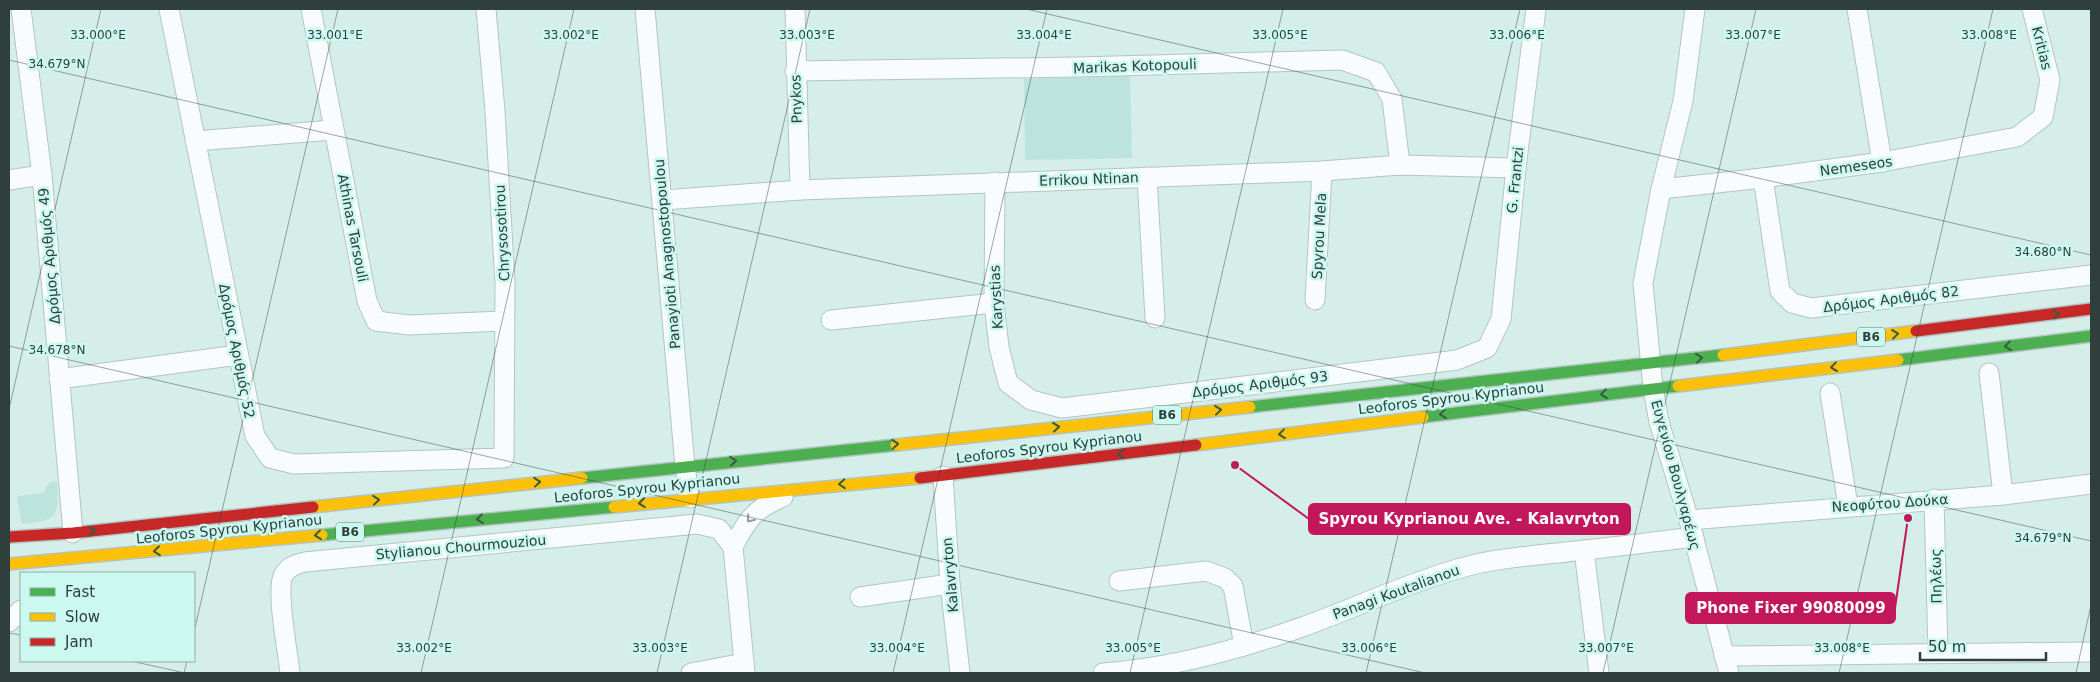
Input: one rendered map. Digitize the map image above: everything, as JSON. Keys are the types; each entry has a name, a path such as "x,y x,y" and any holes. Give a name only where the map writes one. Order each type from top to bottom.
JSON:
{"main road":[{"name":"Leoforos Spyrou Kyprianou","path":"9,537 72,533 1650,364 2091,309"},
{"name":"Leoforos Spyrou Kyprianou","path":"9,564 690,498 943,476 2091,336"}],"street":[{"name":"Δρόμος Αριθμός 52","path":"169,9 254,436 270,458 294,464 504,458"},
{"name":"Athinas Tarsouli","path":"311,9 333,130 368,301 376,321 409,326 503,321"},
{"name":"Chrysosotirou","path":"486,9 495,111 505,283 503,321 504,458"},
{"name":"Panayioti Anagnostopoulou","path":"646,9 685,467 690,498"},
{"name":"Pnykos","path":"795,9 795,71 800,190"},
{"name":"G. Frantzi","path":"1487,348 1501,319 1516,168 1536,9"},
{"name":"Ευγενίου Βουλγαρέως","path":"1695,9 1683,101 1661,189 1643,283 1650,364 1659,422 1692,529 1727,665"},
{"path":"1857,9 1882,162"},
{"name":"Kritias","path":"2032,9 2050,80 2043,117"},
{"name":"Δρόμος Αριθμός 49","path":"18,21 42,175 72,533"},
{"name":"Marikas Kotopouli","path":"795,71 1078,67 1342,60 1376,72 1392,99 1400,165"},
{"name":"Nemeseos","path":"1661,189 1882,162 2016,137 2043,117"},
{"path":"195,141 333,130"},
{"name":"Errikou Ntinan","path":"663,200 800,190 1322,171 1400,165 1516,168"},
{"name":"Spyrou Mela","path":"1316,300 1322,171"},
{"path":"9,180 42,175"},
{"path":"1147,177 1156,318"},
{"name":"Δρόμος Αριθμός 82","path":"1763,178 1780,291 1792,303 1810,308 2091,275"},
{"name":"Karystias","path":"995,182 994,303 1000,347 1008,383 1031,400"},
{"path":"831,320 994,303"},
{"name":"Δρόμος Αριθμός 93","path":"1031,400 1062,408 1457,360 1487,348"},
{"path":"59,378 238,355"},
{"path":"1989,373 2003,495"},
{"path":"1830,392 1848,506"},
{"name":"Kalavryton","path":"943,476 950,584 960,673"},
{"name":"Νεοφύτου Δούκα","path":"1692,529 1848,506 2003,495 2091,484"},
{"path":"691,673 744,668 733,547 748,520 763,505 807,487"},
{"name":"Πηλέως","path":"1934,499 1938,652"},
{"name":"Stylianou Chourmouziou","path":"290,673 281,592 283,576 291,566 305,562 697,524 719,529 733,547"},
{"name":"Panagi Koutalianou","path":"1103,673 1135,671 1194,660 1244,646 1302,627 1404,587 1462,568 1501,559 1584,550 1692,529"},
{"path":"1584,550 1599,673"},
{"path":"1119,581 1206,571 1225,578 1233,586 1244,646"},
{"path":"860,597 950,584"},
{"path":"9,622 20,611"},
{"path":"1727,665 1938,652 2091,652"}],"shaded area":[{"path":"1130,76 1132,158 1025,160 1024,79"},
{"path":"57,481 57,502 54,515 43,521 22,524 17,496 43,493 49,483"}],"traffic: fast":[{"path":"1898,360 2091,336"},
{"path":"1250,407 1723,355"},
{"path":"1423,417 1678,386"},
{"path":"582,478 896,445"},
{"path":"322,535 614,507"}],"traffic: slow":[{"path":"1723,355 1916,331"},
{"path":"1678,386 1898,360"},
{"path":"896,445 1250,407"},
{"path":"1196,445 1423,417"},
{"path":"313,507 582,478"},
{"path":"614,507 920,478"},
{"path":"9,564 322,535"}],"traffic: jam":[{"path":"1916,331 2091,309"},
{"path":"920,478 1196,445"},
{"path":"9,537 73,533 313,507"}],"place":[{"name":"Spyrou Kyprianou Ave. - Kalavryton","path":"1235,465"},
{"name":"Phone Fixer 99080099","path":"1908,518"}]}
